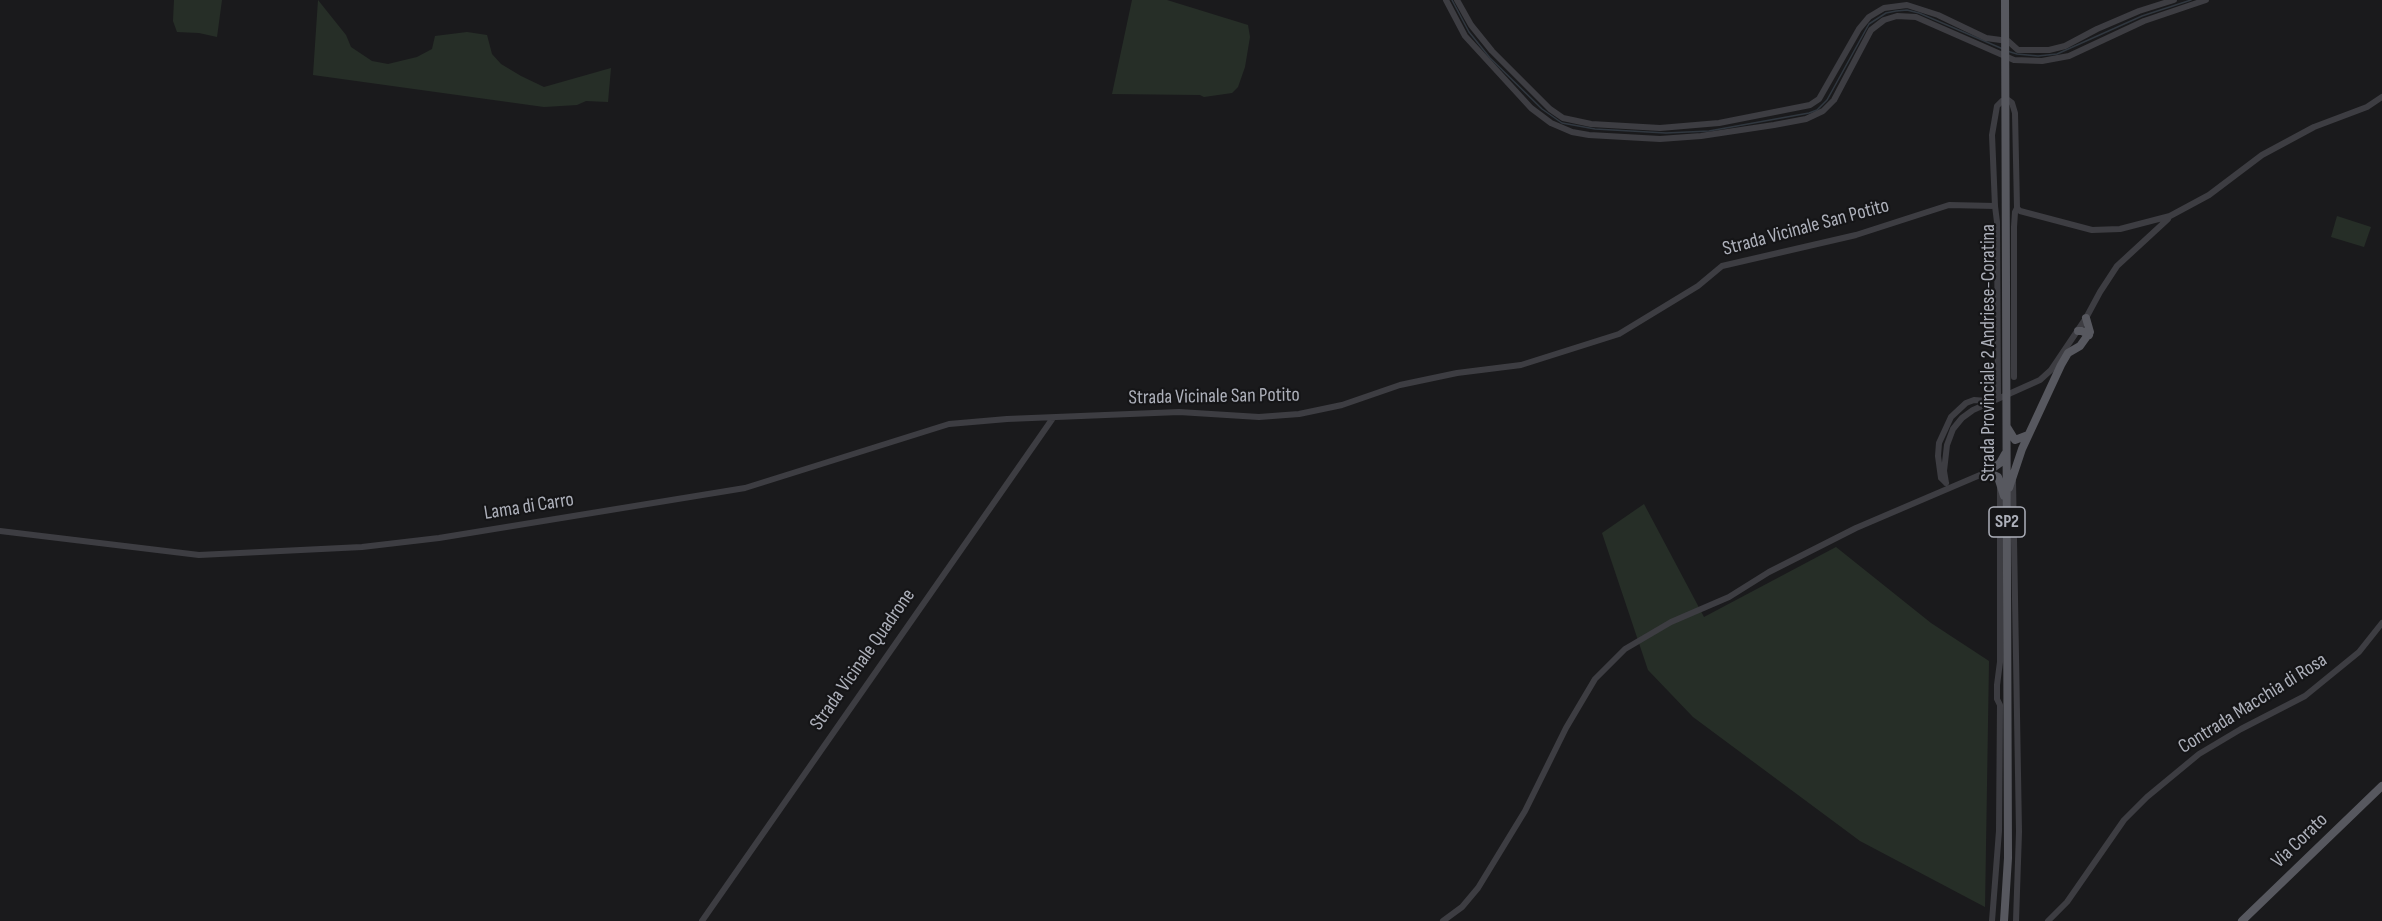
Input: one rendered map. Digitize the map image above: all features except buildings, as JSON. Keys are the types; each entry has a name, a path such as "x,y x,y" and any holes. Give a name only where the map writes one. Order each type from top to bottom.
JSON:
{"main road":[{"name":"Strada Provinciale 2 Andriese-Coratina","path":"2004,921 2008,858 2005,0"},
{"path":"2006,502 2013,475 2029,434 2064,359 2089,335 2086,318"},
{"path":"2078,331 2089,335"},
{"path":"2006,425 2015,440 2023,439 2029,434"},
{"path":"1987,472 2000,463 2006,450"},
{"path":"1987,472 1998,477 2006,502"},
{"name":"Via Corato","path":"2242,921 2382,786"}],"street":[{"path":"1446,0 1465,36 1531,108 1551,123 1572,132 1660,139 1701,136 1774,125 1806,119 1822,111 1834,100 1861,45 1877,24 1897,16 1916,17 1988,50 2024,62 2057,60 2144,21 2206,0"},
{"path":"1457,0 1477,34 1540,99 1563,117 1577,122 1660,128 1719,123 1810,105 1819,99 1852,40 1869,17 1884,8 1907,5 1918,8 1986,38 2008,41 2018,50 2030,51 2065,46 2099,28 2174,0"},
{"path":"1961,38 1965,28"},
{"path":"2099,28 2104,39"},
{"path":"1852,40 1861,45"},
{"path":"2017,208 2020,212 2092,230 2120,229 2170,216 2209,195 2262,155 2314,127 2367,107 2382,97"},
{"path":"1531,108 1540,99"},
{"path":"1947,485 1941,478 1938,456 1940,443 1950,417 1965,403 1974,400 1987,401 1998,394 1997,222 1992,135 1997,106 2002,101 2008,100 2013,106 2016,122 2014,377"},
{"path":"1773,113 1774,125"},
{"path":"1660,128 1660,139"},
{"name":"Strada Vicinale San Potito","path":"1053,418 1179,412 1259,417 1299,414 1342,405 1400,385 1457,373 1521,365 1619,334 1698,286 1722,266 1856,235 1949,205 1995,206"},
{"path":"1947,485 1944,471 1947,445 1953,429 1962,418 1973,410 2040,380 2051,370 2078,331 2117,266 2170,216"},
{"name":"Lama di Carro","path":"0,531 199,555 402,543 745,488 949,424 1053,418"},
{"name":"Strada Vicinale Quadrone","path":"702,921 1053,418"},
{"path":"1443,921 1462,907 1478,888 1525,811 1566,728 1595,679 1625,649 1671,622 1720,602 1769,572 1856,528 1947,485 1987,472"},
{"path":"2013,475 2019,832 2016,921"},
{"path":"1992,921 1999,831 2000,705 1997,699 1997,685 2000,662 1999,499 2001,485"},
{"name":"Contrada Macchia di Rosa","path":"2048,921 2067,902 2124,820 2147,797 2199,754 2305,696 2360,652 2382,623"}],"shaded area":[{"path":"174,0 222,0 217,37 177,32 173,21"},
{"path":"318,0 346,35 351,47 372,61 388,64 417,57 432,49 435,36 467,32 487,35 492,54 501,64 544,87 611,68 608,102 586,101 577,105 544,107 313,75"},
{"path":"1132,0 1167,0 1248,25 1250,37 1245,67 1238,87 1232,93 1204,97 1200,95 1112,94"},
{"path":"2337,216 2371,227 2364,247 2331,237"},
{"path":"1644,504 1704,617 1836,547 1931,623 1989,661 1985,907 1860,841 1693,717 1648,670 1602,533"}],"waterway":[{"path":"1452,0 1469,32 1490,58 1542,109 1562,123 1595,129 1666,133 1709,131 1817,110 1827,100 1869,24 1886,13 1896,11 1907,10 1919,13 2003,49"},
{"path":"2007,51 2038,56 2057,54 2142,16 2191,0"}]}
